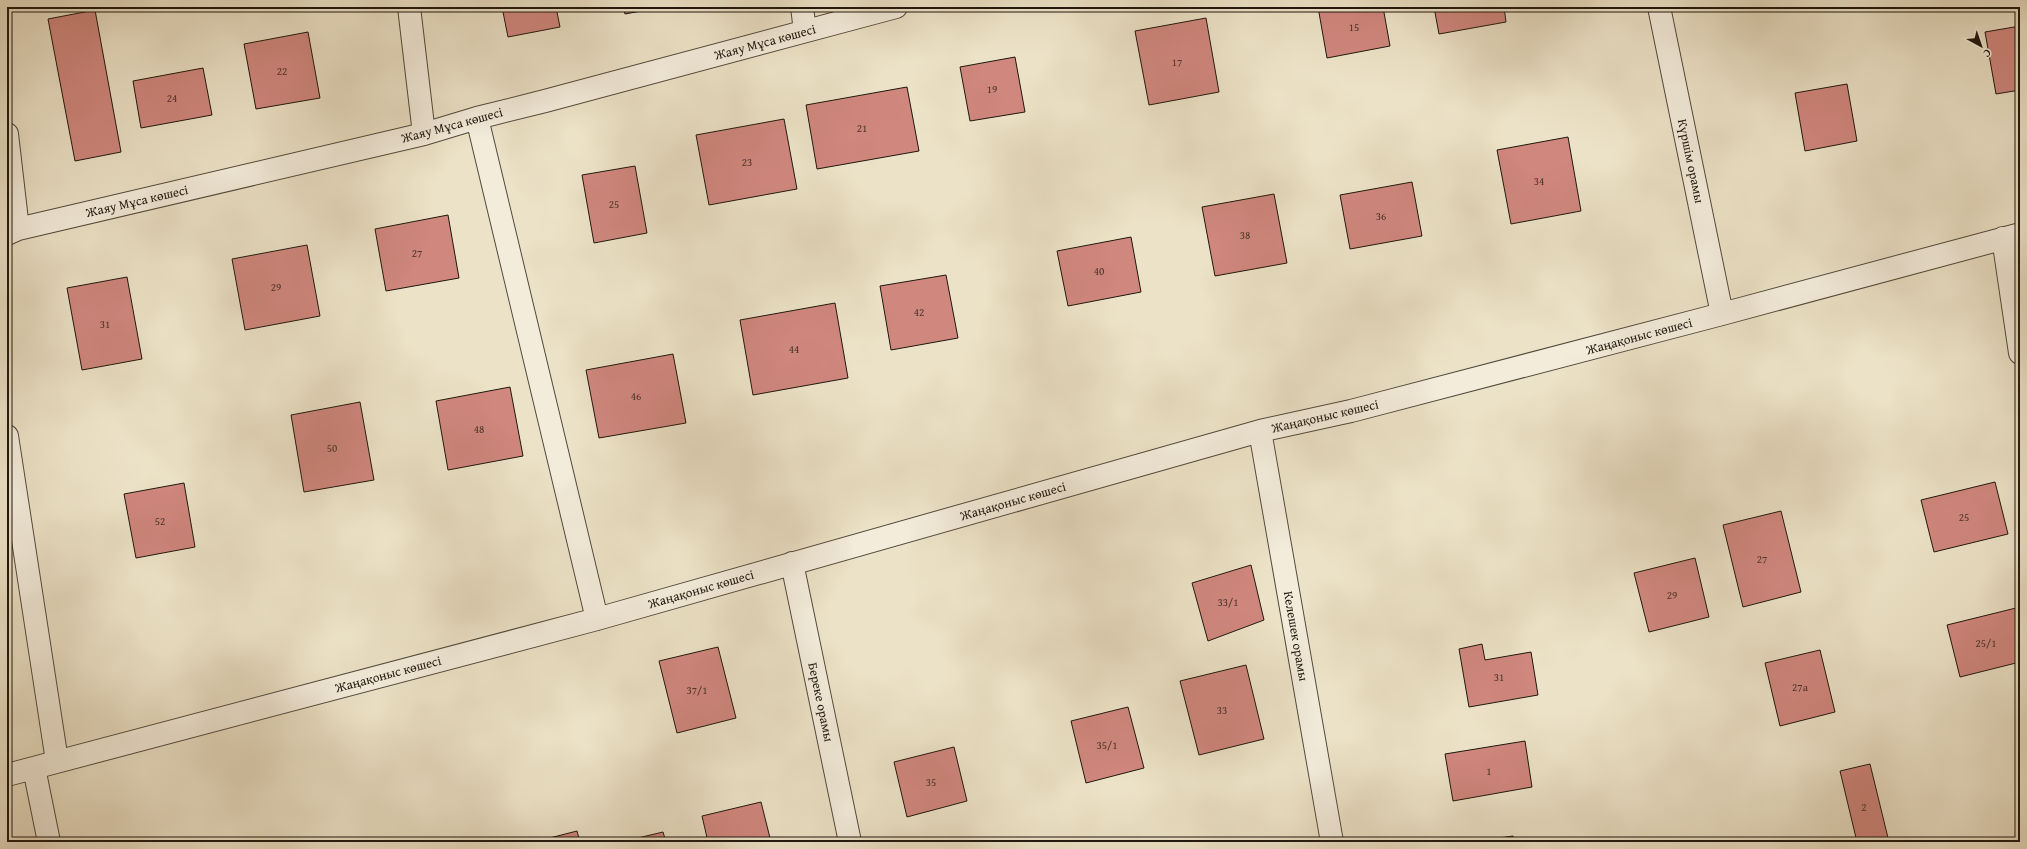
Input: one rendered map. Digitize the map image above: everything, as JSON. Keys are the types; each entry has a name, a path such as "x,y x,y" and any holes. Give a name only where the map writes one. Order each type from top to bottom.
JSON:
{"street":[{"path":"409,7 424,134"},
{"path":"802,7 805,31"},
{"name":"Жаяу Мұса көшесі","path":"13,231 424,134 477,118 896,7"},
{"name":"Күршім орамы","path":"1659,7 1722,314"},
{"path":"477,118 597,619"},
{"path":"7,134 13,231"},
{"path":"2012,236 2020,353"},
{"name":"Жаңақоныс көшесі","path":"7,775 597,619 1260,431 1351,411 2012,236"},
{"name":"Келешек орамы","path":"1260,431 1332,842"},
{"path":"7,436 57,761"},
{"name":"Береке орамы","path":"792,563 850,842"},
{"path":"34,768 49,842"}],"building":[{"path":"502,7 556,7 560,27 508,37"},
{"path":"623,7 663,7 625,14"},
{"path":"1318,7 1383,7 1390,46 1327,58"},
{"path":"1434,7 1504,7 1506,22 1439,34"},
{"path":"95,10 121,152 75,161 48,19"},
{"path":"1206,18 1219,92 1149,105 1135,31"},
{"path":"2020,26 2020,90 1996,94 1985,32"},
{"path":"308,32 320,98 256,109 244,44"},
{"path":"1015,57 1025,112 970,121 960,67"},
{"path":"203,68 212,115 141,128 133,81"},
{"path":"1847,84 1857,141 1805,151 1795,93"},
{"path":"907,87 919,151 817,169 806,105"},
{"path":"784,119 797,189 709,205 696,135"},
{"path":"1568,137 1581,211 1511,224 1497,150"},
{"path":"635,166 647,233 594,243 582,175"},
{"path":"1412,182 1422,236 1350,249 1340,195"},
{"path":"1274,194 1287,263 1215,276 1202,207"},
{"path":"448,215 459,278 386,291 375,229"},
{"path":"1131,237 1141,292 1068,306 1057,251"},
{"path":"307,245 320,316 245,330 232,259"},
{"path":"946,275 958,338 891,350 880,286"},
{"path":"127,277 142,359 82,370 67,288"},
{"path":"835,303 848,378 753,395 740,320"},
{"path":"673,354 686,423 599,438 586,370"},
{"path":"510,387 523,456 448,470 436,401"},
{"path":"360,402 374,480 304,492 291,415"},
{"path":"1995,482 2008,534 1934,552 1921,500"},
{"path":"184,483 195,547 136,558 124,494"},
{"path":"1781,511 1801,592 1743,607 1723,525"},
{"path":"1695,558 1709,617 1649,632 1634,573"},
{"path":"1251,565 1264,620 1208,641 1192,583"},
{"path":"2020,607 2020,662 1960,677 1947,625"},
{"path":"1482,644 1485,660 1531,652 1538,695 1469,707 1459,649"},
{"path":"718,647 736,718 677,733 659,661"},
{"path":"1820,650 1835,712 1780,726 1765,663"},
{"path":"1246,665 1264,739 1199,755 1180,681"},
{"path":"1128,707 1144,768 1086,783 1071,721"},
{"path":"1525,741 1532,787 1453,801 1445,754"},
{"path":"954,747 967,801 907,817 894,762"},
{"path":"1870,764 1889,842 1857,842 1840,771"},
{"path":"761,802 771,842 708,842 702,816"},
{"path":"577,831 580,842 534,842"},
{"path":"663,832 666,842 621,842"},
{"path":"1513,836 1514,842 1471,842"}]}
